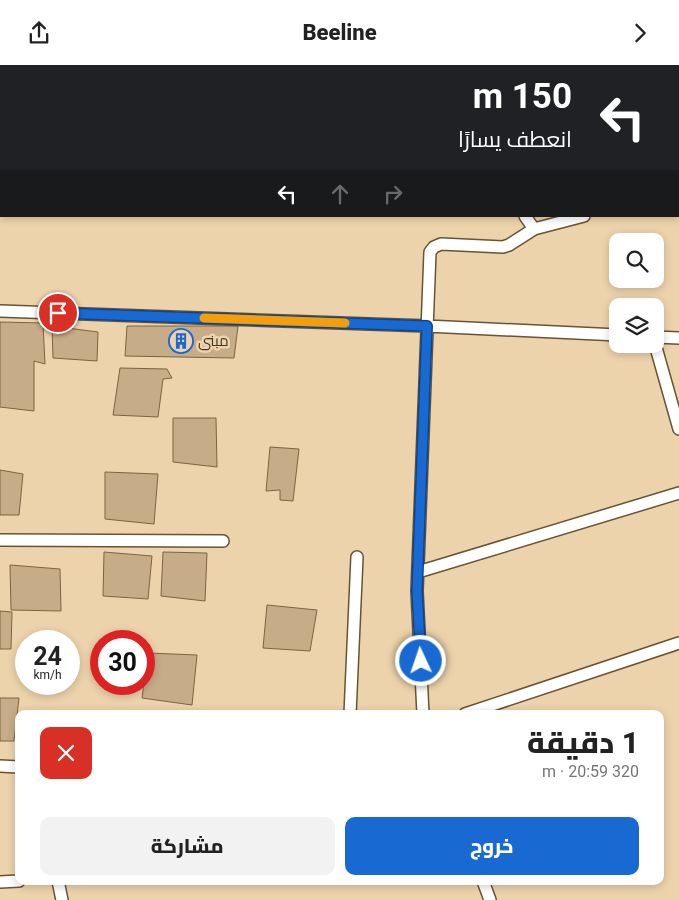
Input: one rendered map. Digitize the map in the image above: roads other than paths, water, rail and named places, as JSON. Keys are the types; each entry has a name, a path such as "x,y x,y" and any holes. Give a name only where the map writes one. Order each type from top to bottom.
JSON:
{"street":[{"path":"526,217 534,229"},
{"path":"424,710 418,572 430,252 434,247 441,244 503,247 534,229 580,217"},
{"path":"0,311 427,326 609,335"},
{"path":"664,337 679,337"},
{"path":"658,353 679,429"},
{"path":"418,572 679,493"},
{"path":"0,540 223,541"},
{"path":"350,710 357,557"},
{"path":"477,710 679,643"},
{"path":"0,766 15,767"},
{"path":"0,882 15,881"},
{"path":"59,885 62,900"},
{"path":"484,885 490,900"}],"place":[{"name":"مبنى","path":"181,341"}]}
